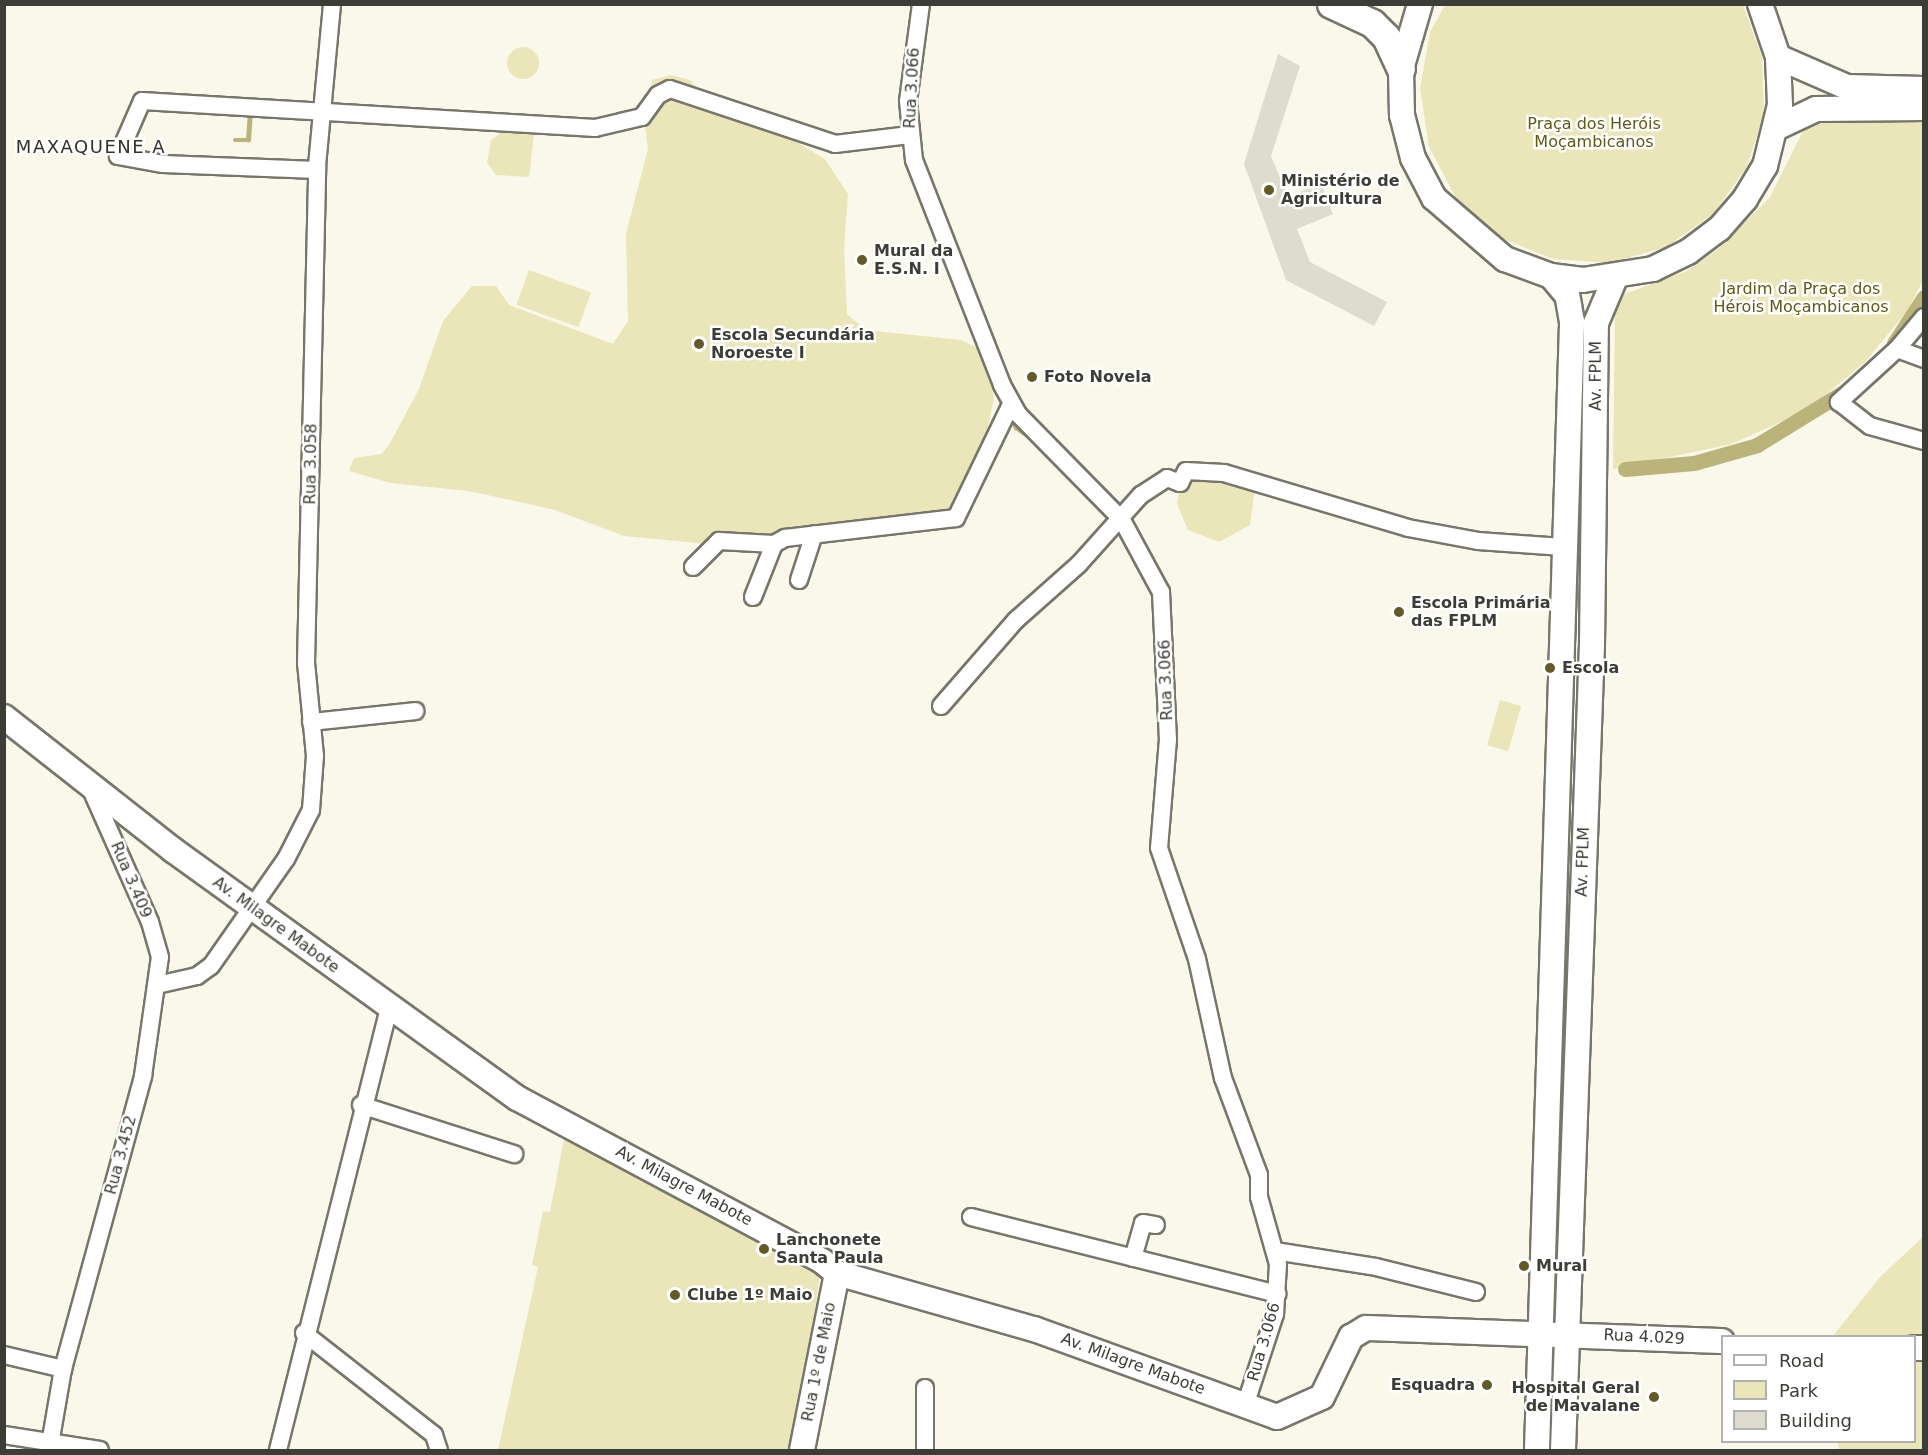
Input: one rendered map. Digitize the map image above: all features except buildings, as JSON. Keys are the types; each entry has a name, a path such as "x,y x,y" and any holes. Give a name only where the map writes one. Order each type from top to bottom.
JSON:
{"main road":[{"path":"1331,4 1372,24 1386,37 1401,69 1408,136 1434,198 1505,260 1551,276 1615,278 1662,265 1719,229 1745,199 1764,166 1776,128 1778,57 1760,4"},
{"path":"1401,69 1420,4"},
{"path":"1778,57 1847,87 1923,88"},
{"path":"1776,128 1816,109 1923,108"},
{"path":"1537,1450 1565,644 1563,547 1572,308 1551,276"},
{"name":"Av. FPLM","path":"1563,1450 1565,1333 1592,645 1596,323 1615,278"},
{"name":"Av. Milagre Mabote","path":"4,717 249,906 517,1098 822,1261 837,1274 1034,1329 1277,1417 1322,1397 1352,1337 1366,1328 1541,1322 1565,1333"},
{"name":"Rua 1º de Maio","path":"802,1450 837,1274"},
{"name":"Rua 4.029","path":"1565,1333 1721,1341"}],"street":[{"name":"Rua 3.058","path":"249,906 285,859 311,810 315,782 306,663 319,111 332,4"},
{"name":"Rua 3.066","path":"921,4 908,101 909,135 914,160 1011,404 1122,520 1161,592 1165,621 1168,740 1159,848 1197,959 1223,1078 1259,1175 1259,1197 1275,1251 1277,1294 1275,1314 1245,1406"},
{"path":"317,170 163,164 118,156 142,101 595,128 642,117 658,94 670,89 835,144 909,135"},
{"path":"1923,317 1897,349 1839,402 1870,426 1923,441"},
{"path":"1897,349 1923,359"},
{"path":"693,567 719,541 774,544 814,534 956,518 1011,404"},
{"path":"941,706 1016,620 1122,520 1142,495 1167,478 1180,483 1186,471 1207,470 1408,528 1478,541 1563,547"},
{"path":"799,580 814,534"},
{"path":"753,597 774,544"},
{"path":"311,722 415,711"},
{"name":"Rua 3.409","path":"86,778 150,922 160,957 157,985"},
{"path":"157,985 204,973 249,906"},
{"name":"Rua 3.452","path":"50,1446 63,1369 143,1076 157,985"},
{"path":"278,1450 304,1333 361,1106 389,1007"},
{"path":"361,1106 513,1154"},
{"path":"971,1216 1277,1294"},
{"path":"1132,1258 1143,1223 1156,1225"},
{"path":"1275,1251 1376,1267 1476,1292"},
{"path":"304,1333 434,1435 440,1450"},
{"path":"4,1355 63,1369"},
{"path":"925,1388 925,1450"},
{"path":"4,1435 50,1446 99,1450"}],"green space":[{"name":"Praça dos Heróis Moçambicanos","path":"1445,5 1743,5 1762,57 1764,113 1747,167 1713,214 1666,247 1610,263 1553,259 1499,237 1456,198 1429,147 1420,89 1430,32"},
{"path":"523,47 535,51 539,63 535,75 523,79 511,75 507,63 511,51"},
{"name":"Escola Secundária Noroeste I","path":"671,75 690,80 714,107 775,129 825,159 848,194 844,249 847,314 866,330 961,340 984,351 994,398 977,480 949,519 706,544 624,536 555,510 469,491 390,483 349,471 354,458 382,454 390,443 419,389 443,321 472,286 496,286 509,305 613,344 628,321 626,234 648,149 645,126 652,80"},
{"name":"Jardim da Praça dos Hérois Moçambicanos","path":"1836,114 1923,120 1923,280 1908,310 1865,362 1807,410 1732,444 1613,469 1615,304 1619,296 1687,271 1718,249 1770,197 1803,131"},
{"path":"506,129 534,134 529,177 496,175 487,163 491,140"},
{"path":"529,270 591,293 578,327 516,305"},
{"path":"1192,461 1218,464 1256,479 1250,525 1219,542 1188,530 1177,504 1180,483"},
{"path":"1500,700 1521,706 1508,751 1487,745"},
{"name":"Clube 1º Maio","path":"564,1139 820,1274 806,1378 790,1450 498,1450 538,1267 532,1265 543,1211 550,1212"},
{"path":"1923,1237 1923,1450 1839,1450 1838,1443 1916,1443 1916,1335 1834,1335 1880,1277"}],"waterway":[{"path":"235,140 248,140 250,110"},
{"path":"1894,343 1924,297"},
{"path":"1625,469 1694,463 1757,445 1845,391"},
{"path":"1010,416 1016,427 1033,439"}],"place":[{"name":"Ministério de Agricultura","path":"1269,190"},
{"name":"Mural da E.S.N. I","path":"862,260"},
{"name":"Escola Secundária Noroeste I","path":"699,344"},
{"name":"Foto Novela","path":"1032,377"},
{"name":"Escola Primária das FPLM","path":"1399,612"},
{"name":"Escola","path":"1550,668"},
{"name":"Lanchonete Santa Paula","path":"764,1249"},
{"name":"Mural","path":"1524,1266"},
{"name":"Clube 1º Maio","path":"675,1295"},
{"name":"Esquadra","path":"1487,1385"},
{"name":"Hospital Geral de Mavalane","path":"1654,1397"}],"district":[{"name":"MAXAQUENE A","path":"91,147"}]}
